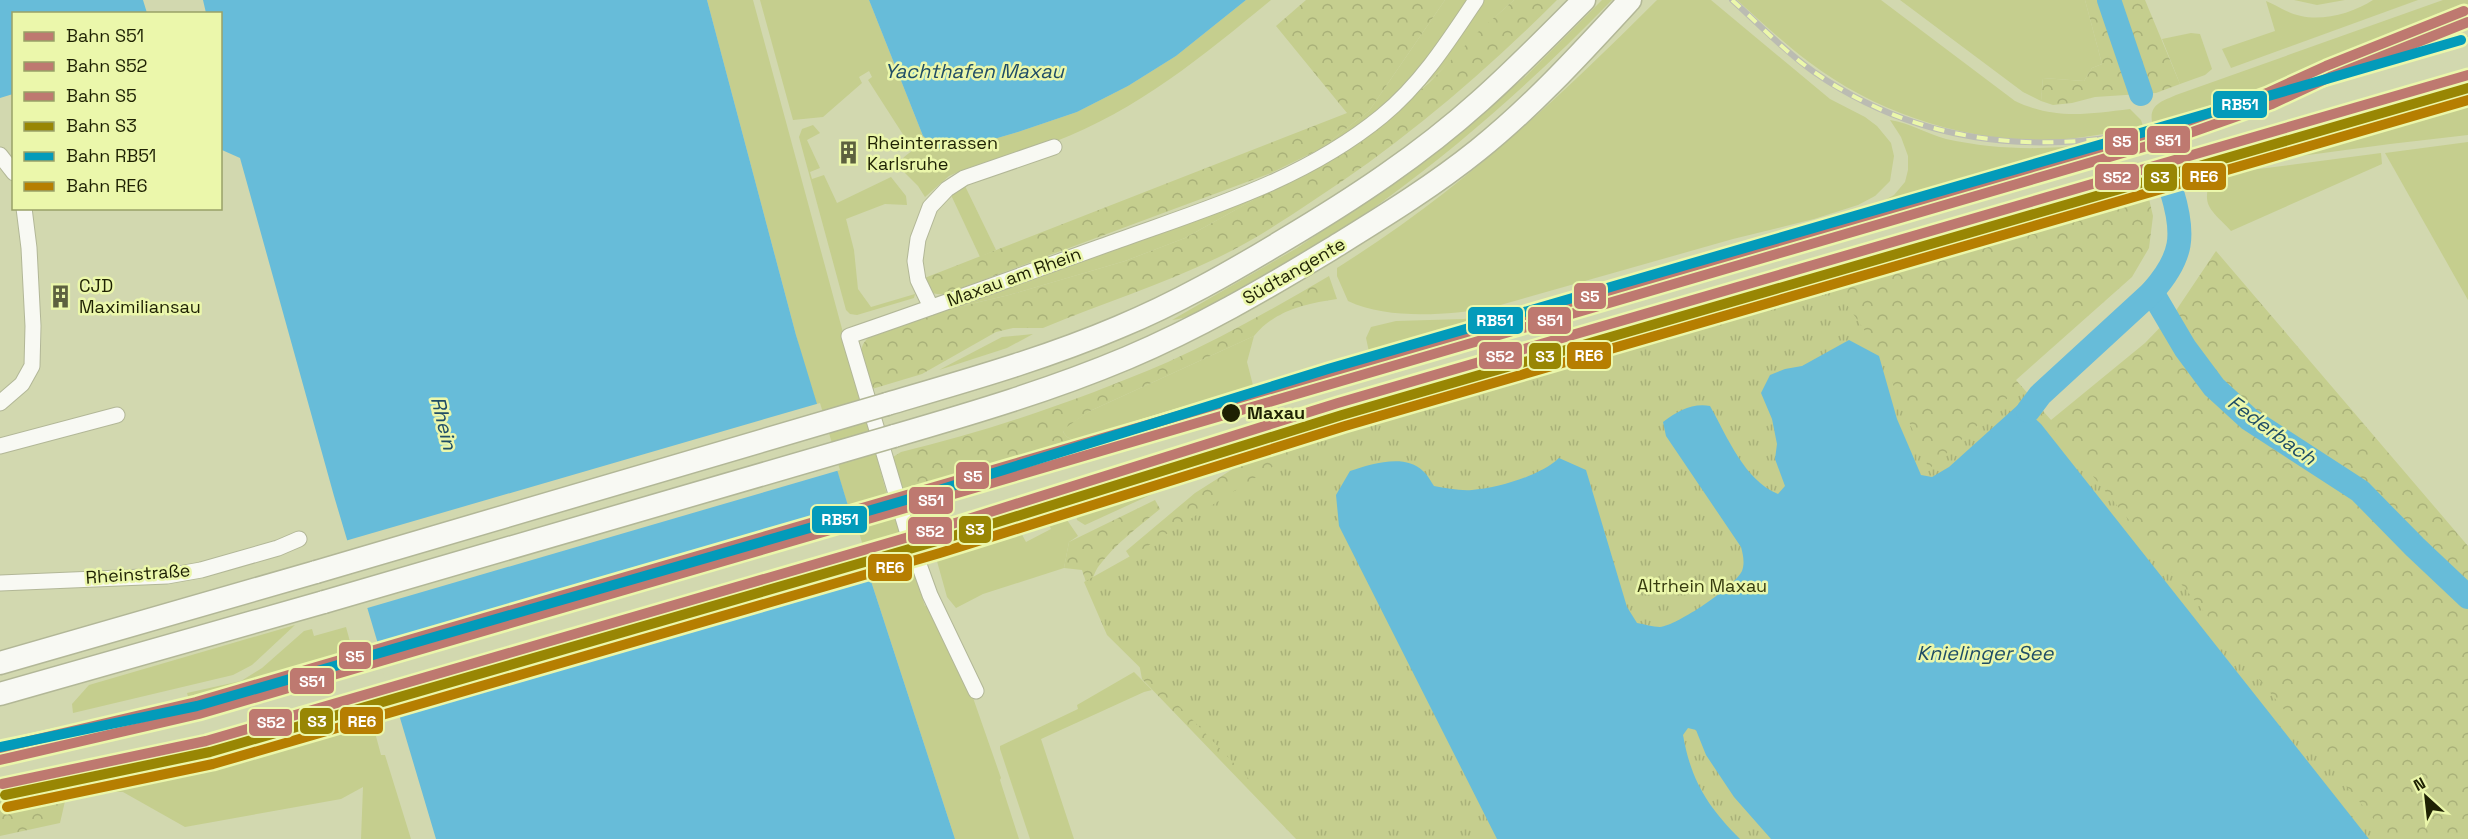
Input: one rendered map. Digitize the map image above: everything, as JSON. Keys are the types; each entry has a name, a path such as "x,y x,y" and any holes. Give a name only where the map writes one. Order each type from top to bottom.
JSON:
{"highway":[{"name":"Südtangente","path":"0,663 971,380 1072,346 1151,313 1220,279 1329,214 1431,141 1479,102 1526,59 1584,0"},
{"name":"Südtangente","path":"0,694 894,436 1025,396 1129,357 1205,321 1289,275 1377,221 1479,149 1563,72 1630,0"}],"street":[{"name":"Maxau am Rhein","path":"976,692 930,596 908,534 849,336 1238,197 1331,153 1381,117 1405,96 1438,58 1476,0"},
{"path":"931,307 918,280 915,261 918,239 930,207 946,189 964,178 1054,147"},
{"path":"0,155 12,170"},
{"path":"0,403 22,384 32,366 33,326 29,248 24,210"},
{"path":"0,446 117,415"},
{"name":"Rheinstraße","path":"4,583 167,576 201,570 299,539"}],"green space":[{"path":"707,0 753,0 887,495 925,606 931,606 971,692 1001,778 1019,839 955,839 871,581 800,350"},
{"path":"760,0 869,0 923,136 940,149 960,149 1077,112 1128,86 1176,56 1246,0 1271,0 1169,80 1114,114 1054,142 958,172 949,176 925,197 918,186 898,166 913,150 868,80 872,77 869,71 859,77 862,83 823,117 793,120"},
{"path":"1306,0 1445,0 1369,111 1320,149 1271,173 945,294 930,292 926,287 922,279 1347,113 1276,26"},
{"path":"1445,0 1469,0 1421,67 1374,114 1323,151 1320,149 1369,111"},
{"path":"1482,0 1514,0 1405,103"},
{"path":"1514,0 1557,0 1470,82 1409,132 1344,180 1265,232 1229,252 1174,277 1043,328 1013,328 996,332 922,374 872,389 861,356 864,343 868,338 932,313 1009,295 1125,261 1185,238 1280,185 1405,103 1429,83 1478,32"},
{"path":"1602,0 1612,0 1559,53 1475,129 1386,199 1329,237 1222,300 1195,314 1172,320 1297,248 1419,166 1525,77"},
{"path":"1657,0 1711,0 1830,99 1865,117 1877,126 1891,143 1894,156 1890,181 1875,196 1858,205 1814,219 1733,239 1490,308 1456,313 1418,314 1381,311 1348,301 1337,276 1337,268 1424,208 1505,143 1581,74"},
{"path":"1737,0 1881,0 2015,101 2044,111 2072,114 2130,109 2141,120 2143,126 2048,140 1985,136 1922,121 1892,110 1835,80 1790,47"},
{"path":"1900,0 2085,0 2102,64 2092,68 2084,81 2043,78 2041,101 2023,92"},
{"path":"2085,0 2145,0 2180,84 2156,93 2095,97 2053,105 2041,101 2043,78 2084,81 2092,68 2102,64"},
{"path":"2294,0 2345,0 2317,5"},
{"path":"2373,0 2418,0 2231,68 2222,49 2275,31 2266,1 2297,15 2329,17 2357,9"},
{"path":"2443,0 2468,0 2468,17 2376,54 2283,87 2177,118 2152,122 2155,107 2176,95"},
{"path":"2191,33 2200,34 2212,69 2205,75 2180,84 2162,39"},
{"path":"2468,69 2468,135 2234,165 2184,175 2168,166 2166,158 2170,156"},
{"path":"1890,120 1946,139 1997,147 2071,146 2146,135 2148,141 1767,253 1379,362 1378,350 1369,352 1366,338 1371,327 1396,321 1464,319 1521,308 1876,205 1894,195 1905,182 1908,170 1908,156 1901,137"},
{"path":"813,125 820,133 807,140 820,168 810,172 812,179 824,175 837,203 891,177 906,196 907,205 885,204 846,219 854,250 858,289 871,307 915,294 914,298 857,315 850,314 846,310 799,137 802,129"},
{"path":"2468,142 2468,300 2385,153"},
{"path":"2381,153 2382,164 2231,231 2210,208 2208,202 2208,187 2212,178 2243,171"},
{"name":"Altrhein Maxau","path":"2155,159 2146,186 2153,216 2149,248 2132,277 2016,380 2051,420 2145,343 2175,312 2216,251 2468,546 2468,839 1296,839 1142,679 1136,647 1135,565 1126,551 1195,493 1275,442 1278,435 1275,420 1500,352 1672,306 1755,278"},
{"path":"1280,185 1185,238 1125,261 1009,295 932,313"},
{"path":"965,186 996,250 980,257 951,195"},
{"path":"1329,276 1337,299 1313,303 1281,314 1262,327 1254,336 1090,411 1063,432 1073,440 1137,422 1145,426 1147,433 906,500 893,457 901,452 1003,424 1136,376 1230,332"},
{"name":"Knielinger See","path":"1833,278 1841,296 1880,353 1929,469 2020,387 2390,839 1306,839 1187,714 1107,635 1084,582 1143,549 1316,439 1610,349 1723,310"},
{"path":"1033,334 1007,348 939,370 1002,337"},
{"path":"1254,336 1247,362 1255,393 1145,426 1137,422 1073,440 1063,432 1067,426 1090,411"},
{"path":"1265,423 1266,431 1263,434 1219,464 1209,449 1209,444 1227,438 1226,435"},
{"path":"1200,448 1214,468 1210,471 1207,469 1085,525 1077,520 1076,513 1157,467 1189,457 1188,451"},
{"path":"1144,465 1076,505 1020,531 1026,542 1051,529 1049,525 1067,520 1078,536 1069,542 1064,568 983,594 956,608 947,597 928,529"},
{"path":"1155,500 1160,509 1112,551 1098,567 1088,588 1082,570 1064,568 1069,542"},
{"path":"295,625 252,665 233,675 73,713 72,704 89,685"},
{"path":"346,627 355,660 191,707 187,693 241,681 262,668 304,631 312,629 314,636"},
{"path":"1134,672 1152,690 1041,739 1074,839 1030,839 1000,746 1078,709 1077,705"},
{"path":"364,691 381,755 385,755 411,839 361,839 363,787 341,799 185,827 123,792 117,792 85,762 206,735"},
{"path":"58,768 69,784 60,823 0,836 0,778"}],"water":[{"path":"0,0 143,0 147,12 12,12 12,94 0,98"},
{"name":"Rhein","path":"203,0 707,0 796,335 871,581 955,839 436,839 334,496 240,158 222,150 222,12 206,12","holes":["685,565 694,567 700,591 698,595 692,594"]},
{"name":"Yachthafen Maxau","path":"869,0 1246,0 1176,56 1128,86 1077,112 960,149 940,149 923,136"},
{"name":"Knielinger See","path":"1849,340 1879,356 1897,419 1921,475 1932,477 1949,467 2019,404 2041,424 2369,839 1771,839 1734,797 1706,755 1696,730 1688,728 1683,735 1696,780 1710,804 1740,839 1497,839 1339,526 1336,495 1350,471 1388,462 1407,462 1423,471 1434,486 1467,490 1494,487 1530,476 1559,458 1586,470 1627,607 1637,623 1654,627 1668,625 1692,613 1728,586 1742,571 1744,562 1741,547 1666,436 1663,422 1685,409 1703,405 1710,406 1746,468 1755,479 1778,494 1785,486 1775,459 1777,444 1772,419 1761,393 1770,375 1802,366"}],"pier":[{"path":"820,403 840,470 364,609 345,541"},
{"path":"854,515 863,546 386,684 377,653"}],"waterway":[{"name":"Federbach","path":"2109,0 2141,94"},
{"path":"2028,411 2040,395 2152,292 2170,268 2180,233 2172,192"},
{"name":"Federbach","path":"2152,292 2185,348 2214,387 2249,419 2360,491 2468,597"}],"railway":[{"path":"1732,0 1803,64 1850,94 1887,112 1925,126 2004,141 2085,140 2142,132 2468,39"}],"rail line":[{"name":"S5","path":"0,748 196,702 2174,126 2267,93 2326,66 2464,11"},
{"name":"S51","path":"0,760 199,714 2178,137 2272,104 2330,77 2468,22"},
{"name":"RB51","path":"0,747 197,706 923,495 1328,369 2461,40"},
{"name":"S52","path":"2,784 206,741 933,530 1338,403 2468,75"},
{"name":"S3","path":"5,795 210,752 937,541 1342,415 2468,88"},
{"name":"RE6","path":"7,807 213,764 940,553 1345,426 2468,100"}],"place":[{"name":"Rheinterrassen Karlsruhe","path":"849,153"},
{"name":"CJD Maximiliansau","path":"61,296"},
{"name":"Maxau","path":"1231,413"}]}
